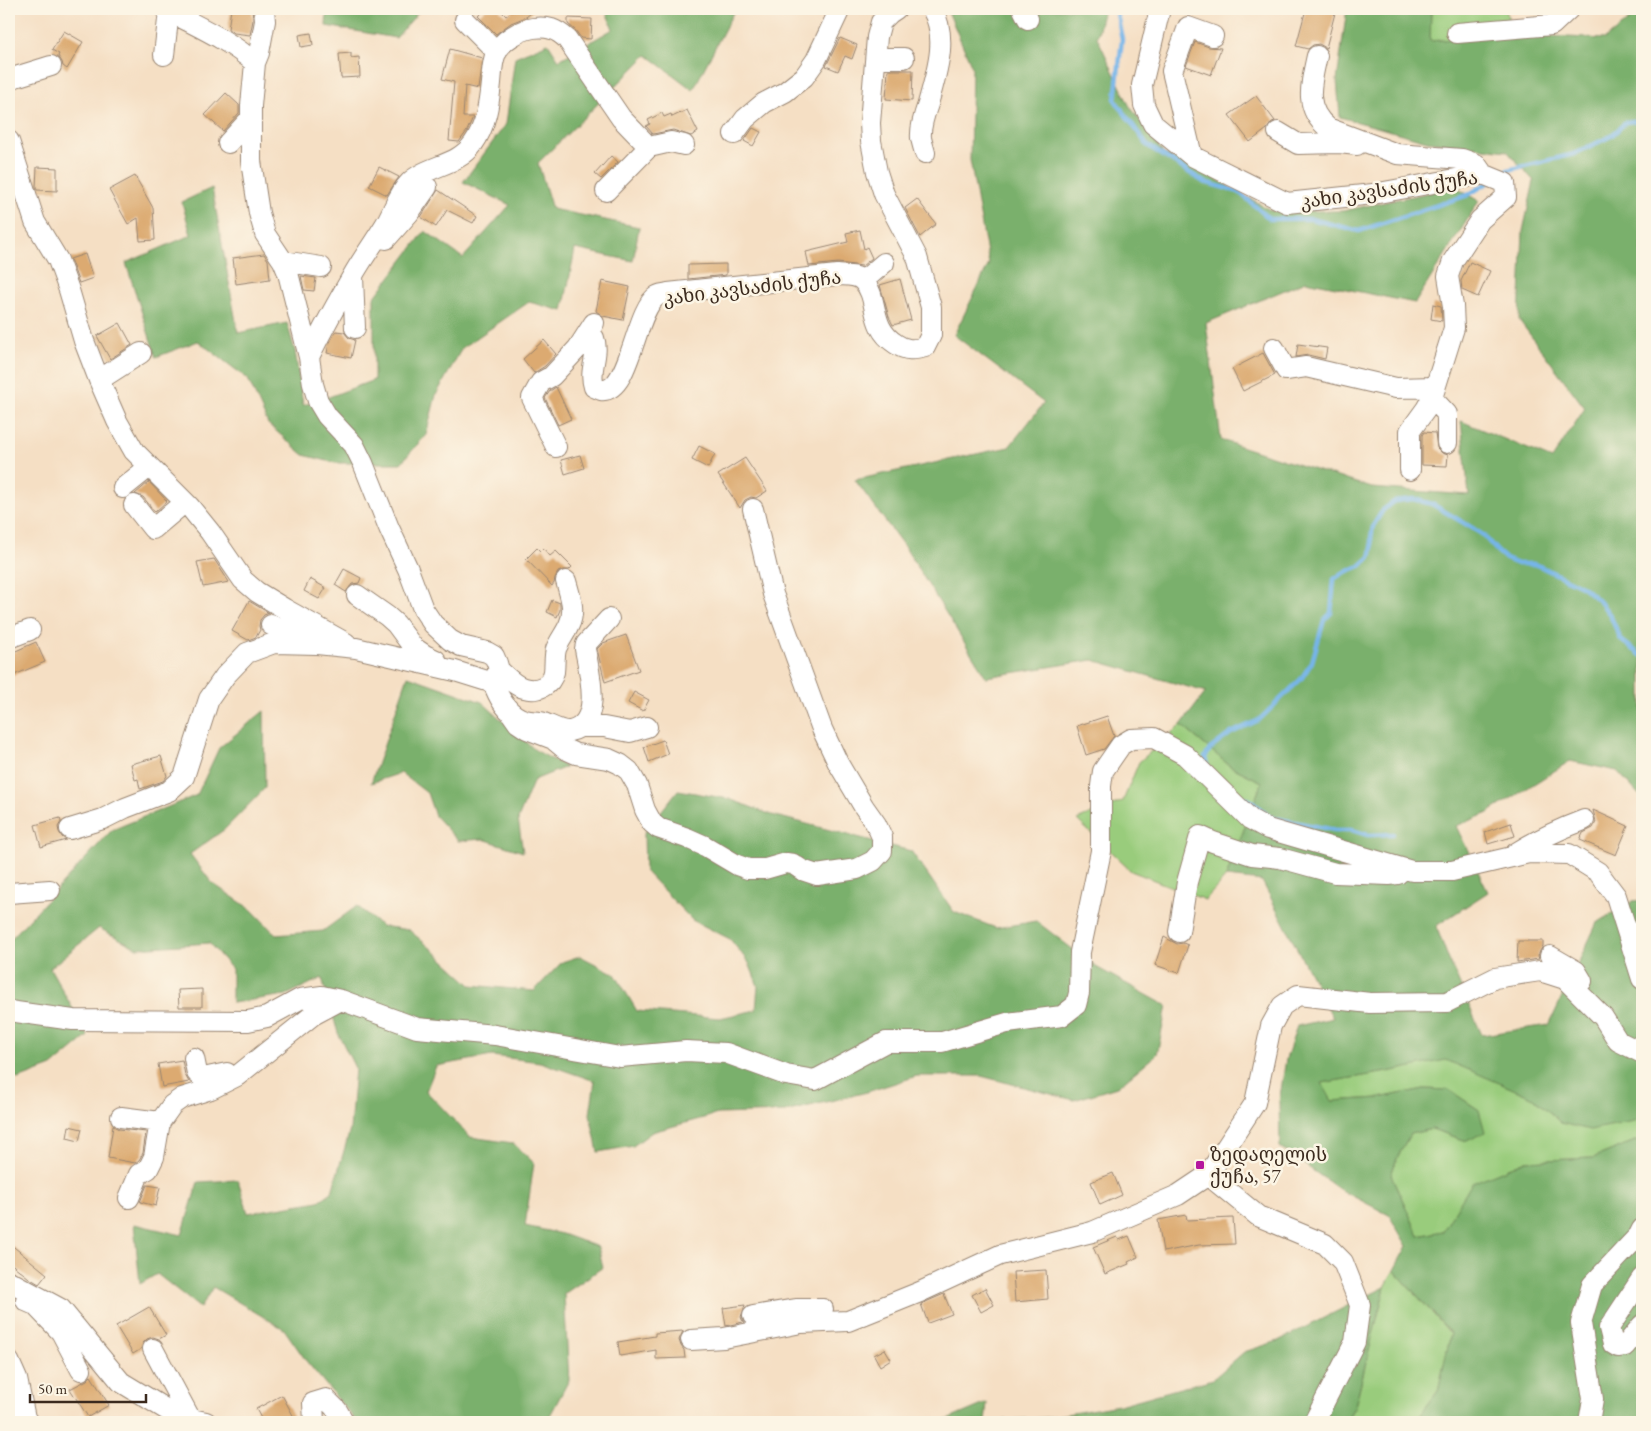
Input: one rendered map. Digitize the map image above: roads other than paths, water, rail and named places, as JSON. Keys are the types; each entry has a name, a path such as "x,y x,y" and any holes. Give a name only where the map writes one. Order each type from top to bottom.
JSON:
{"street":[{"path":"264,9 265,21 259,53 255,63 250,119 251,161 264,252"},
{"path":"734,134 745,119 764,103 785,92 804,77 816,60 840,9"},
{"name":"კახი კავსაძის ქუჩა","path":"556,447 532,398 541,382 552,376 561,367 578,348 591,328 596,344 590,377 594,386 602,390 610,388 619,380 647,307 657,295 837,275 854,276 862,281 869,292 879,327 885,335 903,349 915,350 925,347 931,335 931,308 917,257 884,194 877,172 870,124 877,36 880,22 896,9"},
{"path":"925,153 921,138 922,121 937,72 940,38 936,17 932,9"},
{"name":"კახი კავსაძის ქუჩა","path":"1160,9 1142,85 1144,104 1153,124 1192,156 1287,203 1374,194 1483,174 1505,182 1506,197 1480,220 1453,261 1448,276 1459,300 1454,328 1434,393 1426,409 1410,431 1410,470"},
{"path":"1457,33 1552,25 1569,9"},
{"path":"164,54 167,10 211,32 255,63"},
{"path":"465,20 497,52"},
{"path":"309,357 328,319 387,222 408,183 446,155 463,156 473,144 482,129 488,109 492,69 497,52 507,40 525,29 543,27 559,31 567,39 622,118 649,148"},
{"path":"1192,156 1172,70 1188,27 1213,36"},
{"path":"1317,56 1310,85 1310,95 1312,105 1321,122 1328,128 1397,154 1462,159 1476,164 1483,174"},
{"path":"876,58 904,58"},
{"path":"9,79 51,66"},
{"path":"228,143 250,119"},
{"path":"1278,132 1298,144 1339,143 1381,148"},
{"path":"9,141 35,222 58,260 84,341 99,380 117,421 134,450 185,502 210,532 243,580 285,609 356,648"},
{"path":"606,191 649,148 671,142 684,145"},
{"path":"366,255 388,237 409,213 427,187"},
{"path":"259,213 265,234 283,261 288,273 318,401 327,416 354,445 408,568 423,609 433,624 450,640 461,646 487,652 494,656 497,663 495,675 496,691 518,723 526,729 553,739 576,754 608,759 620,764 629,771 637,785 645,810 652,823 658,828 705,846 737,865 748,869 765,869 786,863 793,864 802,870 817,875 857,869 873,861 882,851 882,836 838,763 822,728 773,594 752,509"},
{"path":"283,261 321,267"},
{"path":"862,281 884,263"},
{"path":"353,276 355,328"},
{"path":"1274,348 1286,370 1306,367 1396,388 1434,393 1446,414 1447,443"},
{"path":"99,380 141,353"},
{"path":"123,488 149,467"},
{"path":"134,505 153,529 185,502"},
{"path":"495,675 523,688 536,689 544,687 551,681 554,672 556,650 569,626 573,614 566,580"},
{"path":"357,595 388,616 413,647 455,671"},
{"path":"580,727 586,719 593,696 584,648 608,619"},
{"path":"271,626 317,644"},
{"path":"9,638 30,630"},
{"path":"70,829 103,819 125,808 169,791 184,776 209,699 225,676 247,653 274,643 317,644 356,648 455,671 487,681 495,675"},
{"path":"511,713 523,719 568,731 580,727 604,727 630,732 647,727"},
{"path":"9,1011 73,1020 248,1021 267,1017 300,999 322,996 341,1000 417,1028 496,1035 620,1057 686,1051 726,1053 786,1075 815,1080 886,1042 942,1042 1007,1023 1062,1016 1076,1005 1079,993 1080,952 1101,851 1101,786 1103,771 1121,745 1131,739 1154,738 1185,755 1250,819 1268,829 1412,871"},
{"path":"1508,858 1531,843 1584,820"},
{"path":"1180,932 1187,882 1200,836 1252,855 1280,858 1335,873 1389,875 1412,871 1452,871 1529,853 1569,854 1598,872 1616,896 1642,979"},
{"path":"9,893 50,890"},
{"path":"1550,956 1576,971 1618,1041 1642,1052"},
{"path":"691,1340 724,1338 801,1323 848,1321 920,1292 1000,1255 1026,1257 1092,1232 1178,1195 1208,1175 1254,1103 1271,1026 1282,1006 1298,995 1370,1002 1446,1002 1495,978 1540,971 1565,979 1603,1017"},
{"path":"130,1198 139,1174 148,1169 154,1156 160,1122 172,1105 182,1098 224,1083 245,1070 313,1015 341,1000"},
{"path":"194,1058 197,1073 203,1078 245,1070"},
{"path":"121,1117 160,1122"},
{"path":"1208,1175 1258,1216 1325,1244 1343,1262 1360,1305 1355,1342 1314,1422"},
{"path":"1589,1422 1593,1399 1581,1323 1592,1285 1639,1235 1642,1229"},
{"path":"1642,1278 1609,1328 1612,1344 1618,1347 1625,1346 1642,1325"},
{"path":"9,1281 61,1309 121,1382 177,1416 198,1420"},
{"path":"9,1292 35,1306 61,1332 81,1370"},
{"path":"753,1316 796,1309 844,1309 920,1292"},
{"path":"152,1349 198,1420"},
{"path":"9,1361 17,1379 25,1418 28,1422"},
{"path":"314,1422 314,1403 326,1399 337,1410 344,1422"}],"waterway":[{"path":"1116,9 1122,39 1115,100 1147,145 1204,182 1239,192 1270,219 1311,219 1359,231 1468,195 1489,182"},
{"path":"1499,175 1508,170 1574,154 1611,136 1626,122 1642,120"},
{"path":"1207,765 1205,757 1210,749 1231,733 1259,720 1301,679 1312,662 1324,620 1331,613 1334,579 1360,566 1370,557 1373,526 1383,510 1395,501 1413,499 1432,504 1483,535 1506,559 1518,564 1535,564 1583,587 1600,602 1610,615 1621,640 1642,656"},
{"path":"1239,796 1253,802 1269,817 1335,830 1352,830 1368,835 1393,834"}],"place":[{"name":"ზედაღელის ქუჩა, 57","path":"1200,1165"}]}
